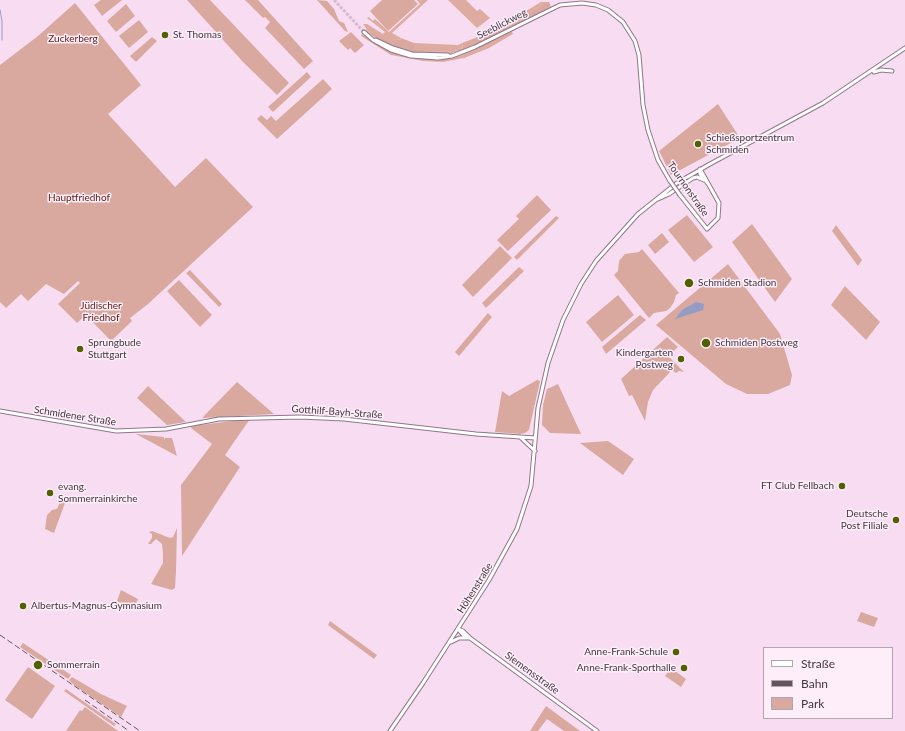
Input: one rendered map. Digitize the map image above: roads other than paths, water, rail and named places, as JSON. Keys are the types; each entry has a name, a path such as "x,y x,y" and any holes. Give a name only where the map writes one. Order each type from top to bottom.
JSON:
{"main road":[{"name":"Seeblickweg","path":"365,33 393,48 412,54 428,56 456,54 475,47 551,8 567,4 582,3 602,7 614,14 623,22 635,41 640,63"},
{"path":"654,200 700,169 823,104 905,48"},
{"name":"Tournonstraße","path":"640,63 643,105 648,130 658,160 670,181 707,229 718,218 720,208 718,199 710,186"},
{"path":"868,74 881,70 892,71"},
{"path":"700,169 704,180 710,186"},
{"path":"700,169 710,186"},
{"path":"654,200 668,194 693,178 704,180"},
{"name":"Höhenstraße","path":"390,731 450,643 507,549 523,515 531,486 539,402 553,345 567,311 581,284 602,254 628,224 654,200"},
{"name":"Schmidener Straße","path":"0,411 100,430 125,432 170,428 219,419"},
{"name":"Gotthilf-Bayh-Straße","path":"219,419 319,417 454,432 520,437"},
{"path":"520,437 535,438"},
{"path":"520,437 535,451"},
{"name":"Siemensstraße","path":"458,629 468,638 597,731"},
{"path":"450,643 459,638 468,638"}],"water":[{"path":"696,302 704,304 703,310 675,319 682,310"}],"waterway":[{"path":"0,10 2,21 2,40"}],"tunnel":[{"path":"334,0 364,32"}],"railway":[{"path":"0,635 140,731"},
{"path":"85,700 129,731"}],"place":[{"name":"St. Thomas","path":"165,35"},
{"name":"Schießsportzentrum Schmiden","path":"698,144"},
{"name":"Schmiden Stadion","path":"689,283"},
{"name":"Schmiden Postweg","path":"706,343"},
{"name":"Sprungbude Stuttgart","path":"80,349"},
{"name":"Kindergarten Postweg","path":"681,359"},
{"name":"FT Club Fellbach","path":"842,486"},
{"name":"evang. Sommerrainkirche","path":"50,493"},
{"name":"Deutsche Post Filiale","path":"896,520"},
{"name":"Albertus-Magnus-Gymnasium","path":"23,606"},
{"name":"Anne-Frank-Schule","path":"676,652"},
{"name":"Sommerrain","path":"38,665"},
{"name":"Anne-Frank-Sporthalle","path":"684,668"}],"park label":[{"name":"Zuckerberg","path":"73,39"},
{"name":"Hauptfriedhof","path":"79,198"},
{"name":"Jüdischer Friedhof","path":"101,312"}]}
